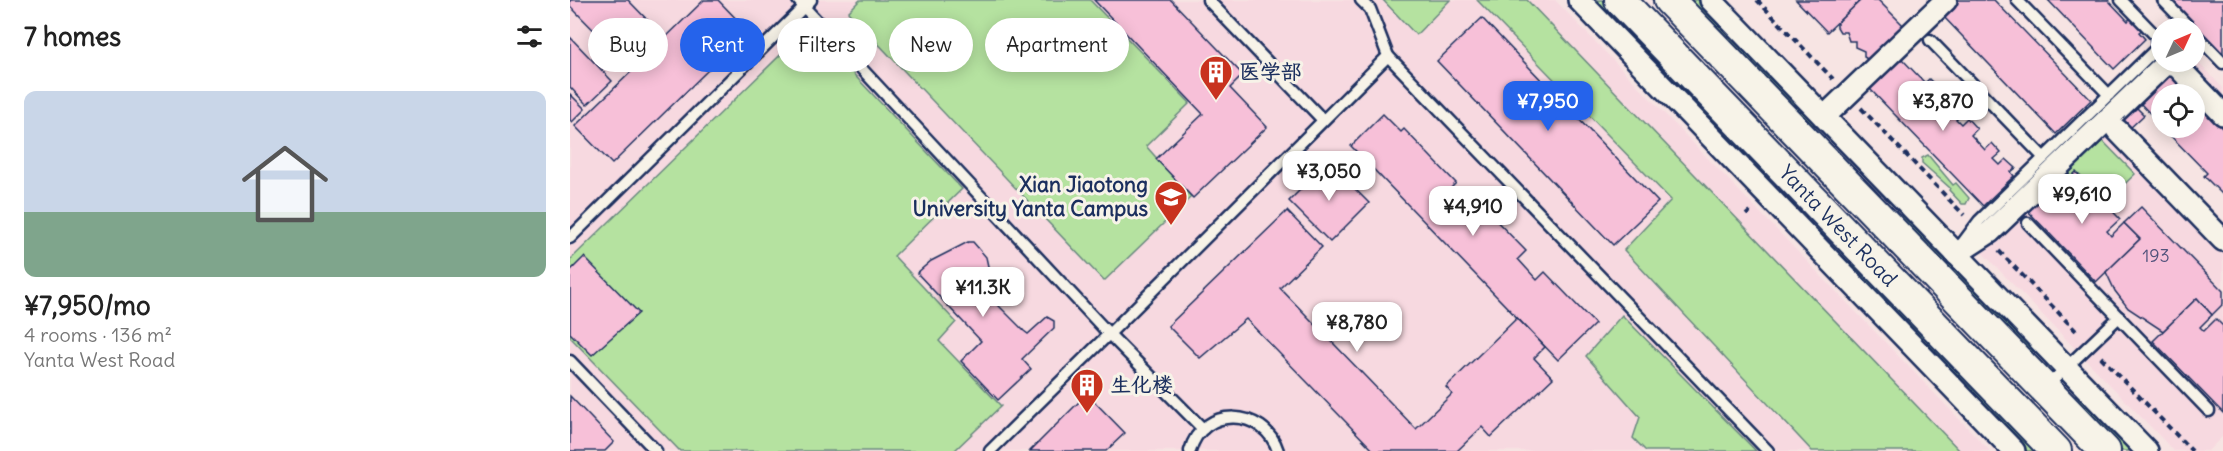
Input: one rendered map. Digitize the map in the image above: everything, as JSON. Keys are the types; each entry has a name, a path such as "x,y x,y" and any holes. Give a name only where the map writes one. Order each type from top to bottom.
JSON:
{"main road":[{"name":"Yanta West Road","path":"1620,0 2056,451"},
{"name":"Yanta West Road","path":"1669,0 2105,451"}],"street":[{"path":"1579,0 2014,451"},
{"path":"1711,0 2147,451"},
{"path":"1824,117 1946,0"},
{"path":"1956,254 1990,232 2165,64 2177,66 2223,114"},
{"path":"2117,130 2223,240"}],"lane":[{"path":"1208,0 1322,119"},
{"path":"1361,0 1370,9 1388,56 1768,451"},
{"path":"2017,0 2109,95"},
{"path":"1956,254 1975,226 2158,46 2156,36 2121,0"},
{"path":"2163,0 2180,18"},
{"path":"570,238 804,2 1109,334 1203,429"},
{"path":"1930,40 2044,158"},
{"path":"2205,44 2223,63"},
{"path":"990,451 1388,56"},
{"path":"2028,223 2209,411"},
{"path":"2044,388 2119,317"},
{"path":"570,361 656,451"},
{"path":"1190,451 1203,429 1224,417 1240,416 1255,421 1268,430 1278,451"}],"shaded area":[{"name":"Xian Jiaotong University Yanta Campus","path":"570,0 1555,0 1990,451 570,451"},
{"path":"2205,69 2223,88 2223,105 2205,84 2191,72 2205,72"},
{"path":"2108,109 2223,228 2223,436 2208,451 2174,451 1971,241"}],"green space":[{"path":"860,0 1090,0 1107,18 985,18 985,72 1129,72 1129,40 1190,103 1146,146 1191,197 1104,281 905,72 973,72 973,18 889,18 889,55 877,42 877,18 854,18 848,12"},
{"path":"1383,0 1450,0 1416,35"},
{"path":"1477,0 1527,0 1960,451 1812,451 1624,250 1671,200"},
{"path":"1586,0 1607,0 1769,168 1758,178"},
{"path":"1682,0 1704,0 1819,119 1808,130"},
{"path":"777,58 777,72 852,72 962,189 894,256 956,322 939,341 1001,406 954,451 680,451 570,337 570,260"},
{"path":"2099,137 2135,174 2105,203 2086,209 2076,199 2089,185 2076,172 2071,177 2065,170"},
{"path":"1928,155 1953,185 1956,183 1969,198 1966,204 1962,204 1949,190 1950,188 1922,163 1922,158"},
{"path":"1906,210 2038,346 2027,357 1895,221"},
{"path":"1856,258 2043,451 2022,451 1845,268"},
{"path":"1622,315 1756,451 1646,451 1633,438 1640,417 1586,356"},
{"path":"2081,391 2139,451 2118,451 2070,402"}],"building":[{"path":"570,0 628,0 646,18 588,18 588,24 570,6"},
{"path":"704,0 718,0 735,18 686,18"},
{"name":"医学部","path":"1094,0 1171,0 1243,75 1230,88 1267,127 1193,198 1156,159 1203,114 1129,37 1129,18 1111,18"},
{"path":"1796,0 1857,0 1859,2 1827,32"},
{"path":"1861,0 1878,0 1906,28 1869,60 1864,57 1864,51 1855,47 1855,41 1849,41 1846,32 1840,32 1837,27 1837,23"},
{"path":"1957,0 1994,0 2091,100 2056,134 1942,15"},
{"path":"2048,0 2108,0 2128,21 2131,17 2143,29 2139,32 2145,39 2114,69"},
{"path":"2169,0 2223,0 2223,56 2205,37 2205,18 2186,18"},
{"path":"1482,18 1658,202 1613,245 1437,61"},
{"path":"680,23 680,72 706,72 612,164 575,126 631,72 668,72 668,35"},
{"path":"570,37 588,56 588,72 603,72 612,81 587,105 570,87"},
{"path":"1901,58 1925,83 1929,79 1938,88 1932,94 1947,110 1953,104 1962,113 1956,119 1961,124 1967,118 1977,129 1971,135 1985,150 1992,143 2001,153 1994,159 2000,165 2006,159 2016,168 2011,172 2014,176 1983,206 1870,89"},
{"path":"2168,72 2176,80 2179,77 2185,84 2156,84"},
{"path":"2151,88 2151,115 2138,101"},
{"path":"570,94 585,109 572,122 570,120"},
{"path":"2133,104 2144,115 2128,130 2118,119"},
{"path":"2205,105 2209,115 2223,129 2223,195 2204,176 2207,173 2173,138 2205,138"},
{"path":"1383,114 1401,132 1404,129 1456,183 1451,188 1469,208 1477,201 1526,251 1518,259 1537,280 1545,272 1595,324 1558,360 1351,146"},
{"path":"1328,162 1369,203 1330,242 1289,201"},
{"path":"2065,170 2071,177 2076,172 2089,186 2076,199 2086,209 2099,197 2120,219 2107,231 2111,236 2124,223 2140,239 2096,282 2025,208"},
{"path":"2141,207 2223,291 2223,304 2212,315 2197,298 2163,331 2128,308 2115,291 2106,272 2140,239 2124,223"},
{"path":"1287,211 1322,247 1280,288 1416,429 1452,394 1446,387 1517,318 1545,347 1534,358 1553,378 1491,437 1482,427 1457,451 1374,451 1246,319 1200,358 1168,326"},
{"path":"968,242 973,242 986,257 996,303 1024,331 1028,334 1047,317 1054,321 1054,328 1022,359 1031,369 998,400 961,361 981,341 917,273 931,261"},
{"path":"584,257 639,313 592,355 570,333 570,271"},
{"path":"2197,298 2212,315 2200,327 2204,331 2216,319 2223,326 2223,413 2153,341"},
{"name":"生化楼","path":"1087,394 1125,433 1106,451 1030,451"},
{"path":"570,396 614,442 605,451 570,451"}],"place":[{"name":"医学部","path":"1216,101"},
{"name":"Xian Jiaotong University Yanta Campus","path":"1171,226"},
{"name":"生化楼","path":"1087,414"}]}
